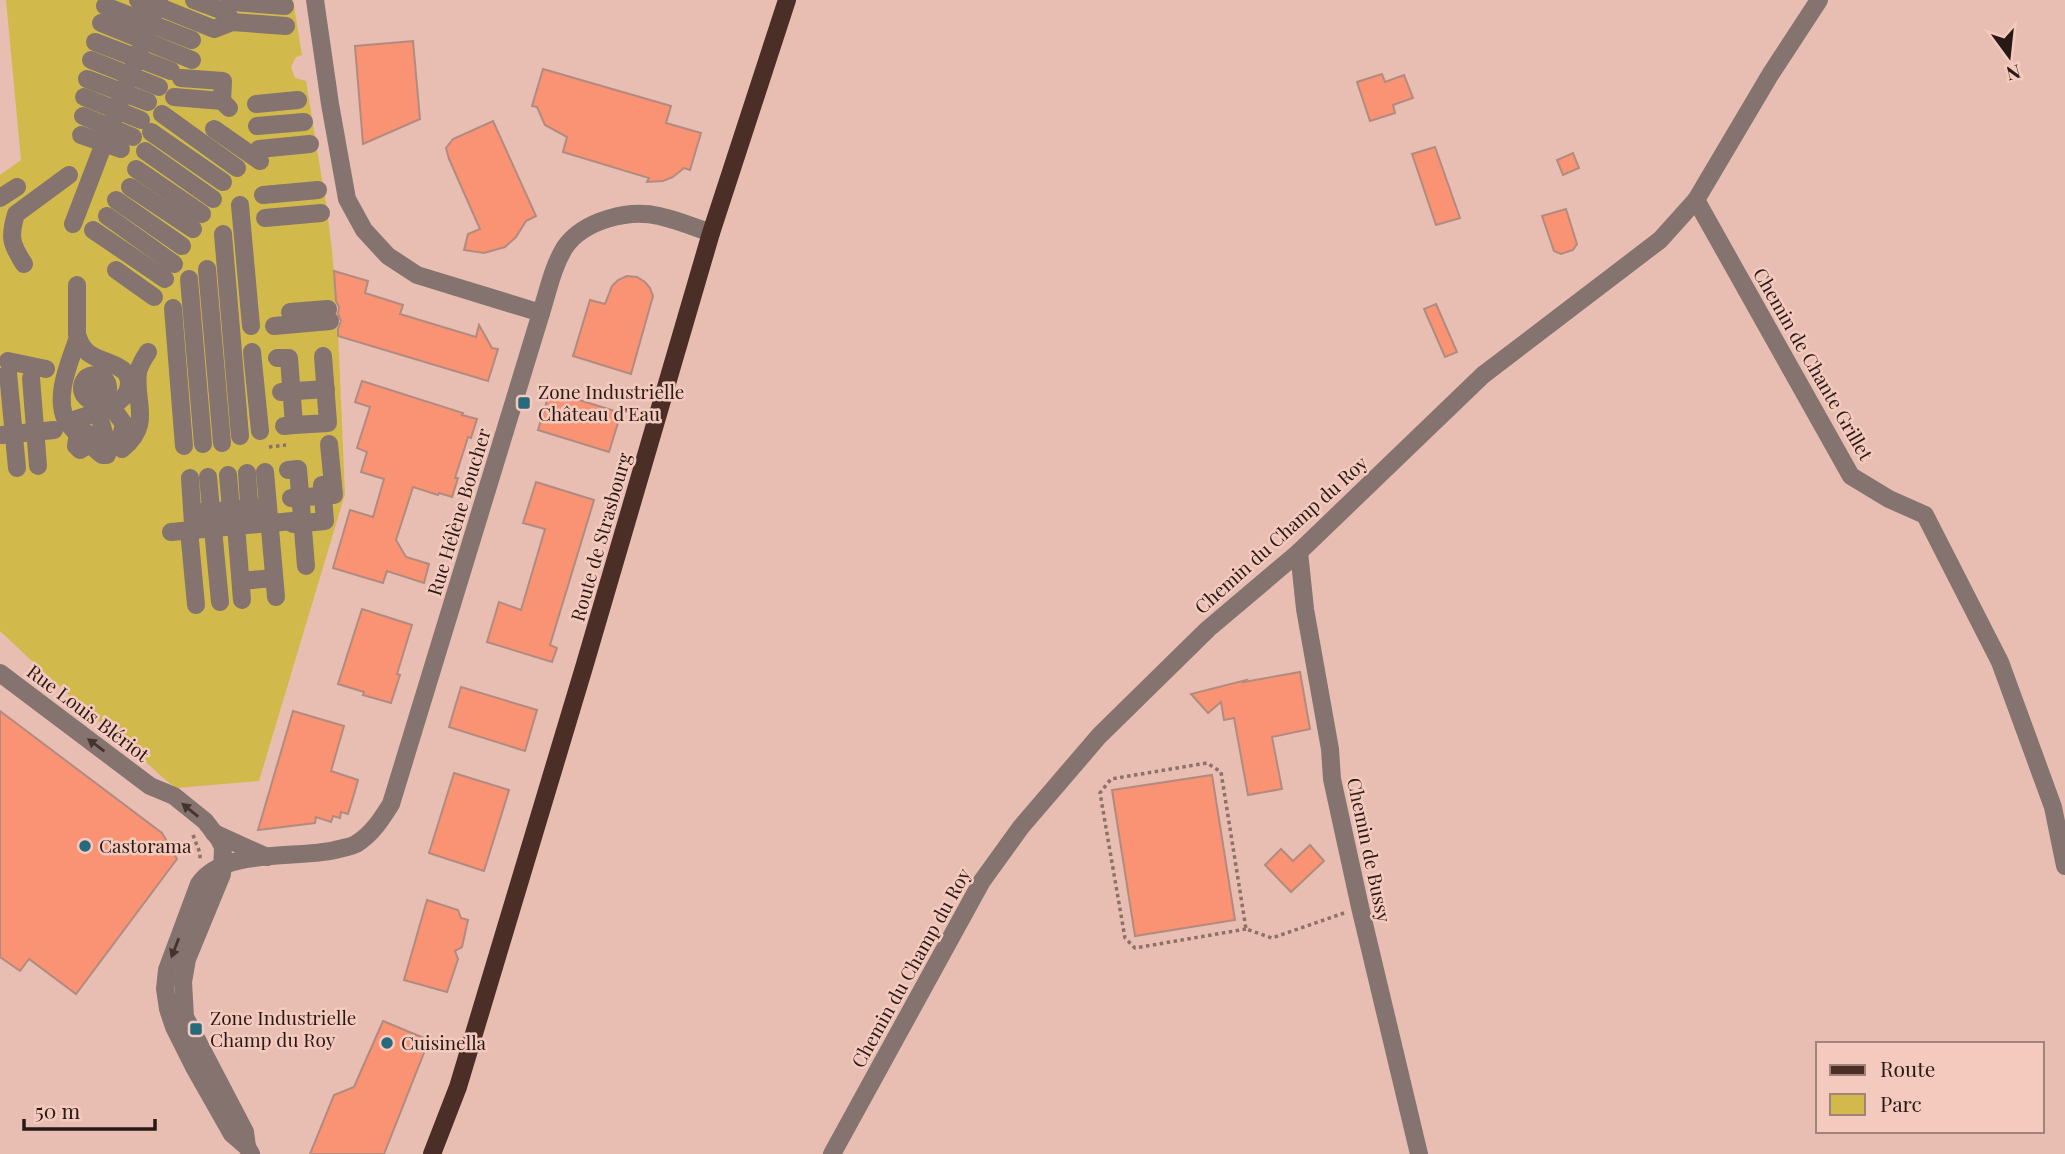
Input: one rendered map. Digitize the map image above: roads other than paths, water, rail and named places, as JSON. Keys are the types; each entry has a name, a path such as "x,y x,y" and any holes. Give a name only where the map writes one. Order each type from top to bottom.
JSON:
{"main road":[{"name":"Route de Strasbourg","path":"432,1154 458,1087 582,677 711,233 787,0"},
{"name":"Route de Strasbourg","path":"444,1154 458,1087"}],"street":[{"path":"138,0 192,60"},
{"path":"194,0 226,12 232,22"},
{"path":"230,0 285,6"},
{"path":"315,0 347,199 364,230 388,256 417,275 541,313"},
{"name":"Chemin du Champ du Roy","path":"832,1154 982,881 1021,827 1099,736 1208,629 1299,552 1483,375 1660,240 1696,200 1770,75 1819,0"},
{"path":"103,15 153,16 214,29 232,22 286,26"},
{"path":"153,16 192,40"},
{"path":"73,225 115,155 120,102 153,16"},
{"path":"93,51 134,67 223,81 225,104 167,92 134,67"},
{"path":"85,88 120,102 148,102"},
{"path":"115,155 120,102"},
{"path":"162,114 237,168"},
{"path":"83,116 182,246"},
{"path":"214,129 258,132 304,122 258,132"},
{"path":"81,135 115,155 223,182"},
{"path":"145,151 213,199"},
{"path":"130,187 197,222 136,169"},
{"path":"24,264 7,248 16,214 69,175"},
{"path":"0,198 17,187"},
{"path":"264,201 319,196 264,201"},
{"name":"Chemin de Chante Grillet","path":"1696,200 1851,476 1889,499 1925,515 2000,662 2053,807 2065,866"},
{"path":"240,205 251,326"},
{"name":"Rue Hélène Boucher","path":"223,865 232,861 323,853 354,845 377,827 391,804 554,270 565,247 577,233 626,214 658,216 711,233"},
{"path":"93,230 169,272 107,216"},
{"path":"223,234 240,436"},
{"path":"207,269 222,443"},
{"path":"116,270 154,297"},
{"path":"189,279 203,444"},
{"path":"19,433 61,426 127,395 129,387 122,369 93,356 79,342 77,285"},
{"path":"173,308 184,446"},
{"path":"274,320 329,315"},
{"path":"61,426 62,393 78,337"},
{"path":"61,426 103,455 132,441 138,430 141,413 138,372 148,352"},
{"path":"253,352 260,431"},
{"path":"277,358 289,358 303,391 328,423 300,425 303,391 311,356"},
{"path":"25,369 19,433 27,467"},
{"path":"86,378 104,405 124,424"},
{"path":"104,405 104,433 114,452"},
{"path":"114,452 124,424 141,413"},
{"path":"307,497 334,495 329,444"},
{"path":"306,566 301,522 315,466"},
{"path":"288,470 298,469 307,497"},
{"path":"208,600 205,573 226,525 256,473"},
{"path":"228,475 226,525 257,579"},
{"path":"199,477 257,579 276,597"},
{"path":"226,525 301,522"},
{"path":"301,522 316,547"},
{"name":"Chemin de Bussy","path":"1299,552 1305,609 1330,749 1332,779 1419,1154"},
{"path":"242,600 257,579"},
{"name":"Rue Louis Blériot","path":"0,673 150,786 174,796 205,821 214,833"},
{"path":"214,833 267,858"},
{"path":"214,833 223,847 223,865 217,888 187,959 183,982 185,1017 245,1132 249,1150"},
{"path":"217,888 232,874 267,858"},
{"path":"223,865 206,873 199,884 167,970 166,989 168,1009 174,1027 194,1067 232,1134 249,1150"}],"place":[{"name":"Zone Industrielle Château d'Eau","path":"524,403"},
{"name":"Castorama","path":"85,846"},
{"name":"Zone Industrielle Champ du Roy","path":"196,1029"},
{"name":"Cuisinella","path":"387,1043"}]}
